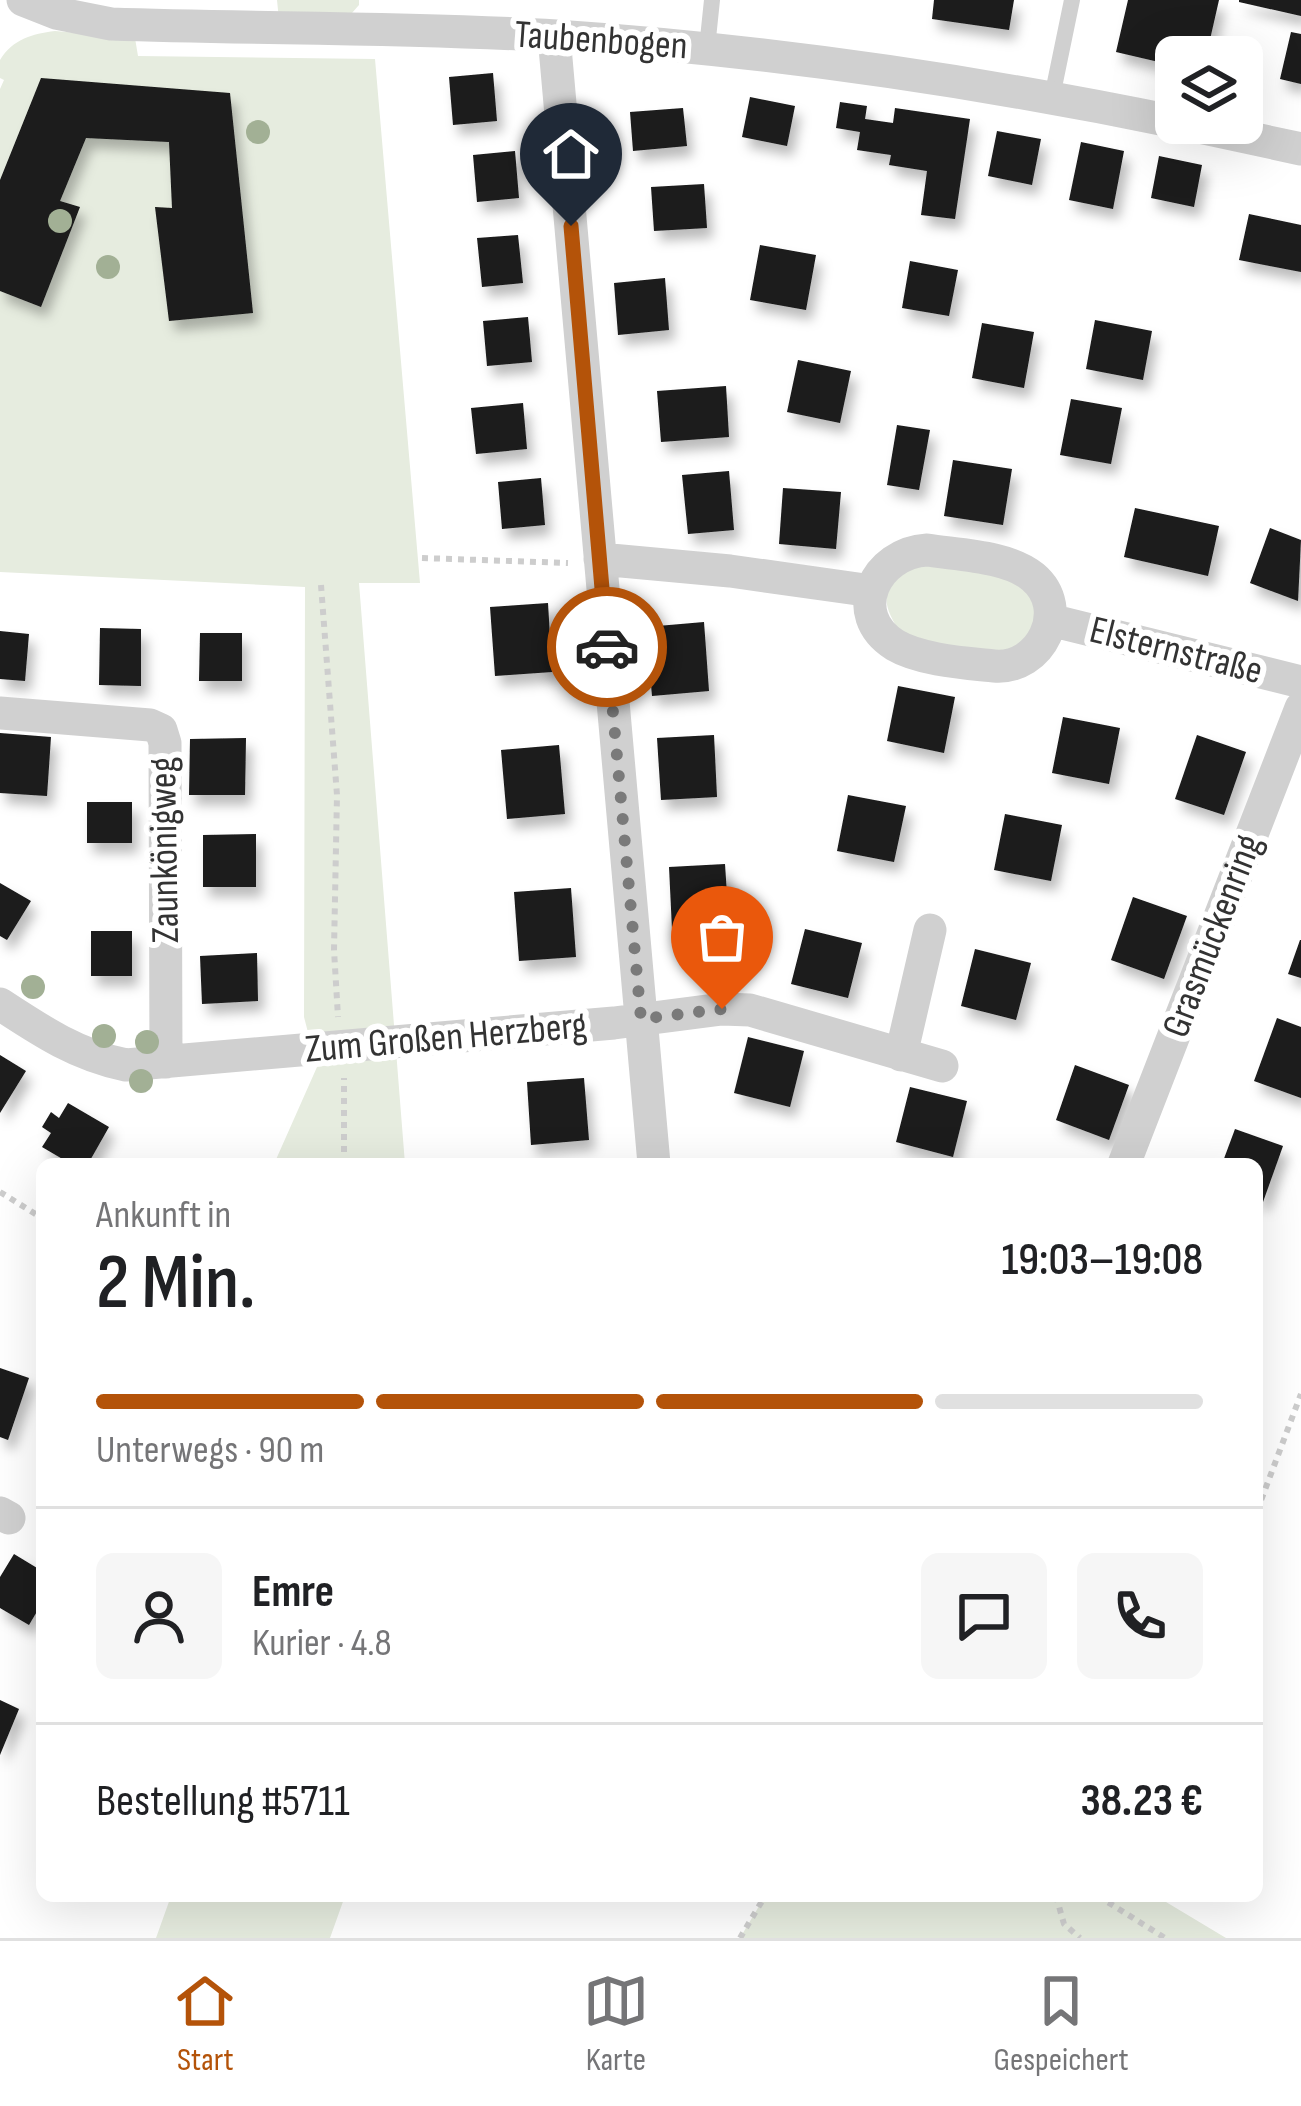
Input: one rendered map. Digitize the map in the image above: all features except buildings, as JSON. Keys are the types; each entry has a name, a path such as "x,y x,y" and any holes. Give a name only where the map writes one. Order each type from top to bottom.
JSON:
{"street":[{"path":"0,8 4,0"},
{"name":"Taubenbogen","path":"23,0 56,13 111,24 554,36 707,48 886,70 1155,118"},
{"path":"554,36 586,561 653,1158"},
{"name":"Taubenbogen","path":"1263,141 1301,149"},
{"name":"Elsternstraße","path":"927,550 1036,578 1045,592 1050,620 1034,654 1019,663 987,665 893,644 873,617 872,591 874,579 894,558 927,550"},
{"path":"586,561 730,571 872,591"},
{"name":"Elsternstraße","path":"1050,620 1301,682"},
{"name":"Grasmückenring","path":"1126,1158 1301,708"},
{"name":"Zaunkönigweg","path":"0,713 150,725 161,730 165,743 166,1062"},
{"path":"901,1055 930,930"},
{"name":"Zum Großen Herzberg","path":"0,1004 58,1042 126,1065 722,1009 750,1010 942,1066"}],"lane":[{"path":"707,48 712,0"},
{"path":"1052,97 1072,0"}],"path":[{"path":"422,558 586,561"},
{"path":"321,585 337,795 334,935 346,1091 344,1158"},
{"path":"0,1192 36,1214"},
{"path":"0,1209 9,1196"},
{"path":"1263,1495 1301,1394"},
{"path":"740,1938 761,1902"},
{"path":"1058,1902 1064,1924 1080,1938"},
{"path":"1108,1902 1166,1938"}],"shaded area":[{"path":"277,0 359,0 359,5 337,30 280,30"},
{"path":"55,31 135,38 138,56 375,59 420,583 359,583 405,1158 277,1158 317,1067 304,1017 305,587 0,572 0,89 4,80 0,60 11,47"},
{"path":"914,562 1018,579 1037,605 1031,638 1006,656 903,637 890,614 887,596"},
{"path":"169,1902 343,1902 330,1938 156,1938"},
{"path":"761,1902 1166,1902 1226,1938 740,1938"}],"way so far":[{"path":"607,647 641,1019 722,1009"}],"route":[{"path":"571,226 607,647"}]}
